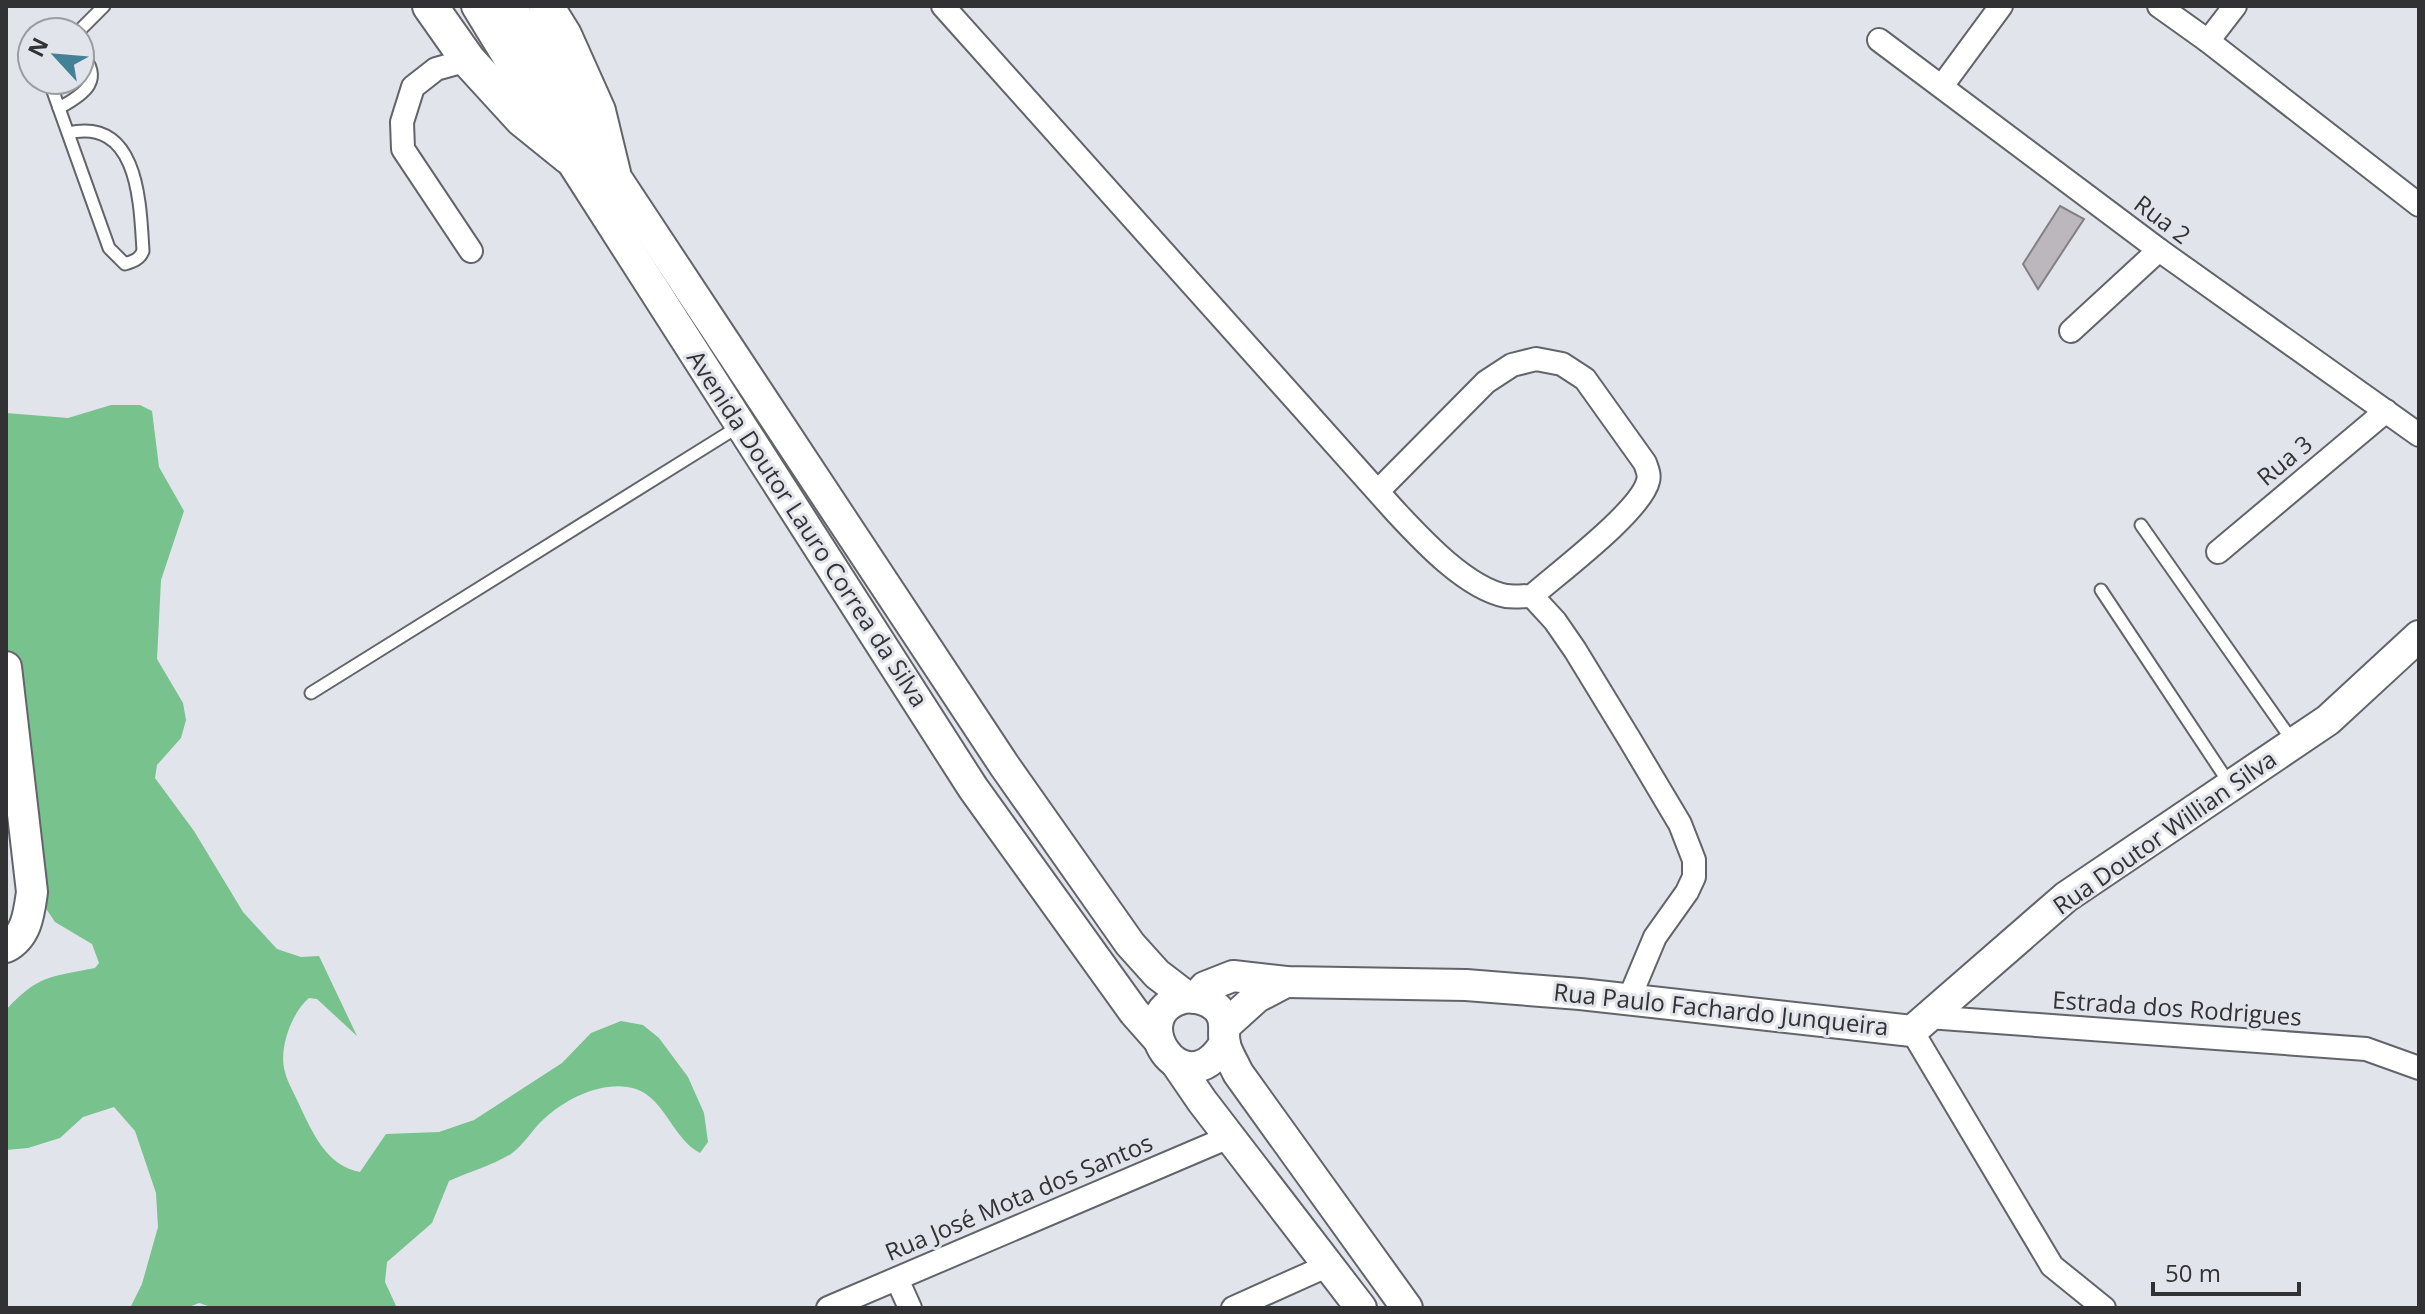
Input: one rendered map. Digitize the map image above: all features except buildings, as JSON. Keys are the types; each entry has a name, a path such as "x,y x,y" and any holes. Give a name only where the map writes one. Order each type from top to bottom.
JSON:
{"main road":[{"path":"430,6 468,60 522,119 569,157"},
{"name":"Avenida Doutor Lauro Correa da Silva","path":"477,6 569,157 973,788 1134,1012 1157,1038"},
{"name":"Avenida Doutor Lauro Correa da Silva","path":"510,6 613,173 1004,765 1130,944 1157,974 1191,998"},
{"path":"546,6 564,35 598,111 613,173"},
{"name":"Rua Doutor Willian Silva","path":"1920,1024 2066,897 2328,720 2419,636"},
{"path":"6,667 10,730 32,892 28,922 13,943 6,947"},
{"name":"Rua Paulo Fachardo Junqueira","path":"1191,998 1205,987 1233,976 1286,982 1466,985 1920,1024"},
{"path":"1176,1063 1190,1067 1205,1064 1217,1056 1225,1034 1257,997 1286,982"},
{"path":"1361,1308 1176,1063 1164,1053 1157,1038 1157,1024 1163,1012 1174,1002 1204,999 1218,1009 1238,1073 1407,1308"}],"street":[{"path":"943,6 1412,529 1472,580 1504,595 1532,596 1622,517 1643,492 1649,478 1645,463 1585,379 1562,364 1536,359 1512,365 1486,382 1378,491"},
{"path":"1942,86 2001,6"},
{"path":"2159,6 2419,205"},
{"path":"2208,41 2235,6"},
{"name":"Rua 2","path":"1879,40 2159,250 2419,435"},
{"path":"468,60 436,69 413,87 402,122 403,149 471,251"},
{"path":"2071,331 2159,250"},
{"name":"Rua 3","path":"2218,552 2386,411"},
{"path":"1532,596 1555,621 1575,650 1680,824 1694,860 1694,877 1687,892 1655,937 1629,999"},
{"name":"Estrada dos Rodrigues","path":"1920,1024 2366,1049 2419,1068"},
{"name":"Rua Paulo Fachardo Junqueira","path":"1920,1024 2052,1266 2104,1308"},
{"name":"Rua José Mota dos Santos","path":"828,1308 1229,1137"},
{"path":"1233,1308 1329,1265"},
{"path":"897,1279 910,1308"}],"lane":[{"path":"55,96 59,108 109,248 125,264 134,261 143,251 141,209 131,168 120,146 93,131 84,129 68,133"},
{"path":"59,108 79,96"},
{"path":"311,693 742,425"},
{"path":"2141,525 2294,743"},
{"path":"2101,590 2232,787"}],"green space":[{"path":"111,405 140,405 152,411 159,467 184,511 161,580 157,659 183,703 186,720 181,738 157,765 155,778 194,831 243,912 277,949 301,957 319,956 357,1036 317,999 309,998 297,1012 285,1042 283,1063 286,1075 308,1123 328,1154 337,1162 360,1172 386,1134 439,1132 474,1120 562,1063 591,1033 621,1021 643,1025 659,1038 688,1077 704,1113 708,1142 700,1153 691,1147 646,1094 636,1089 612,1086 587,1092 554,1111 511,1154 449,1181 432,1223 387,1262 385,1282 397,1308 214,1308 199,1303 187,1308 130,1308 142,1284 158,1227 156,1193 135,1131 114,1107 83,1117 60,1138 28,1148 6,1150 6,1010 36,984 56,976 95,968 99,963 92,944 55,922 39,898 6,735 6,413 68,418"}]}
